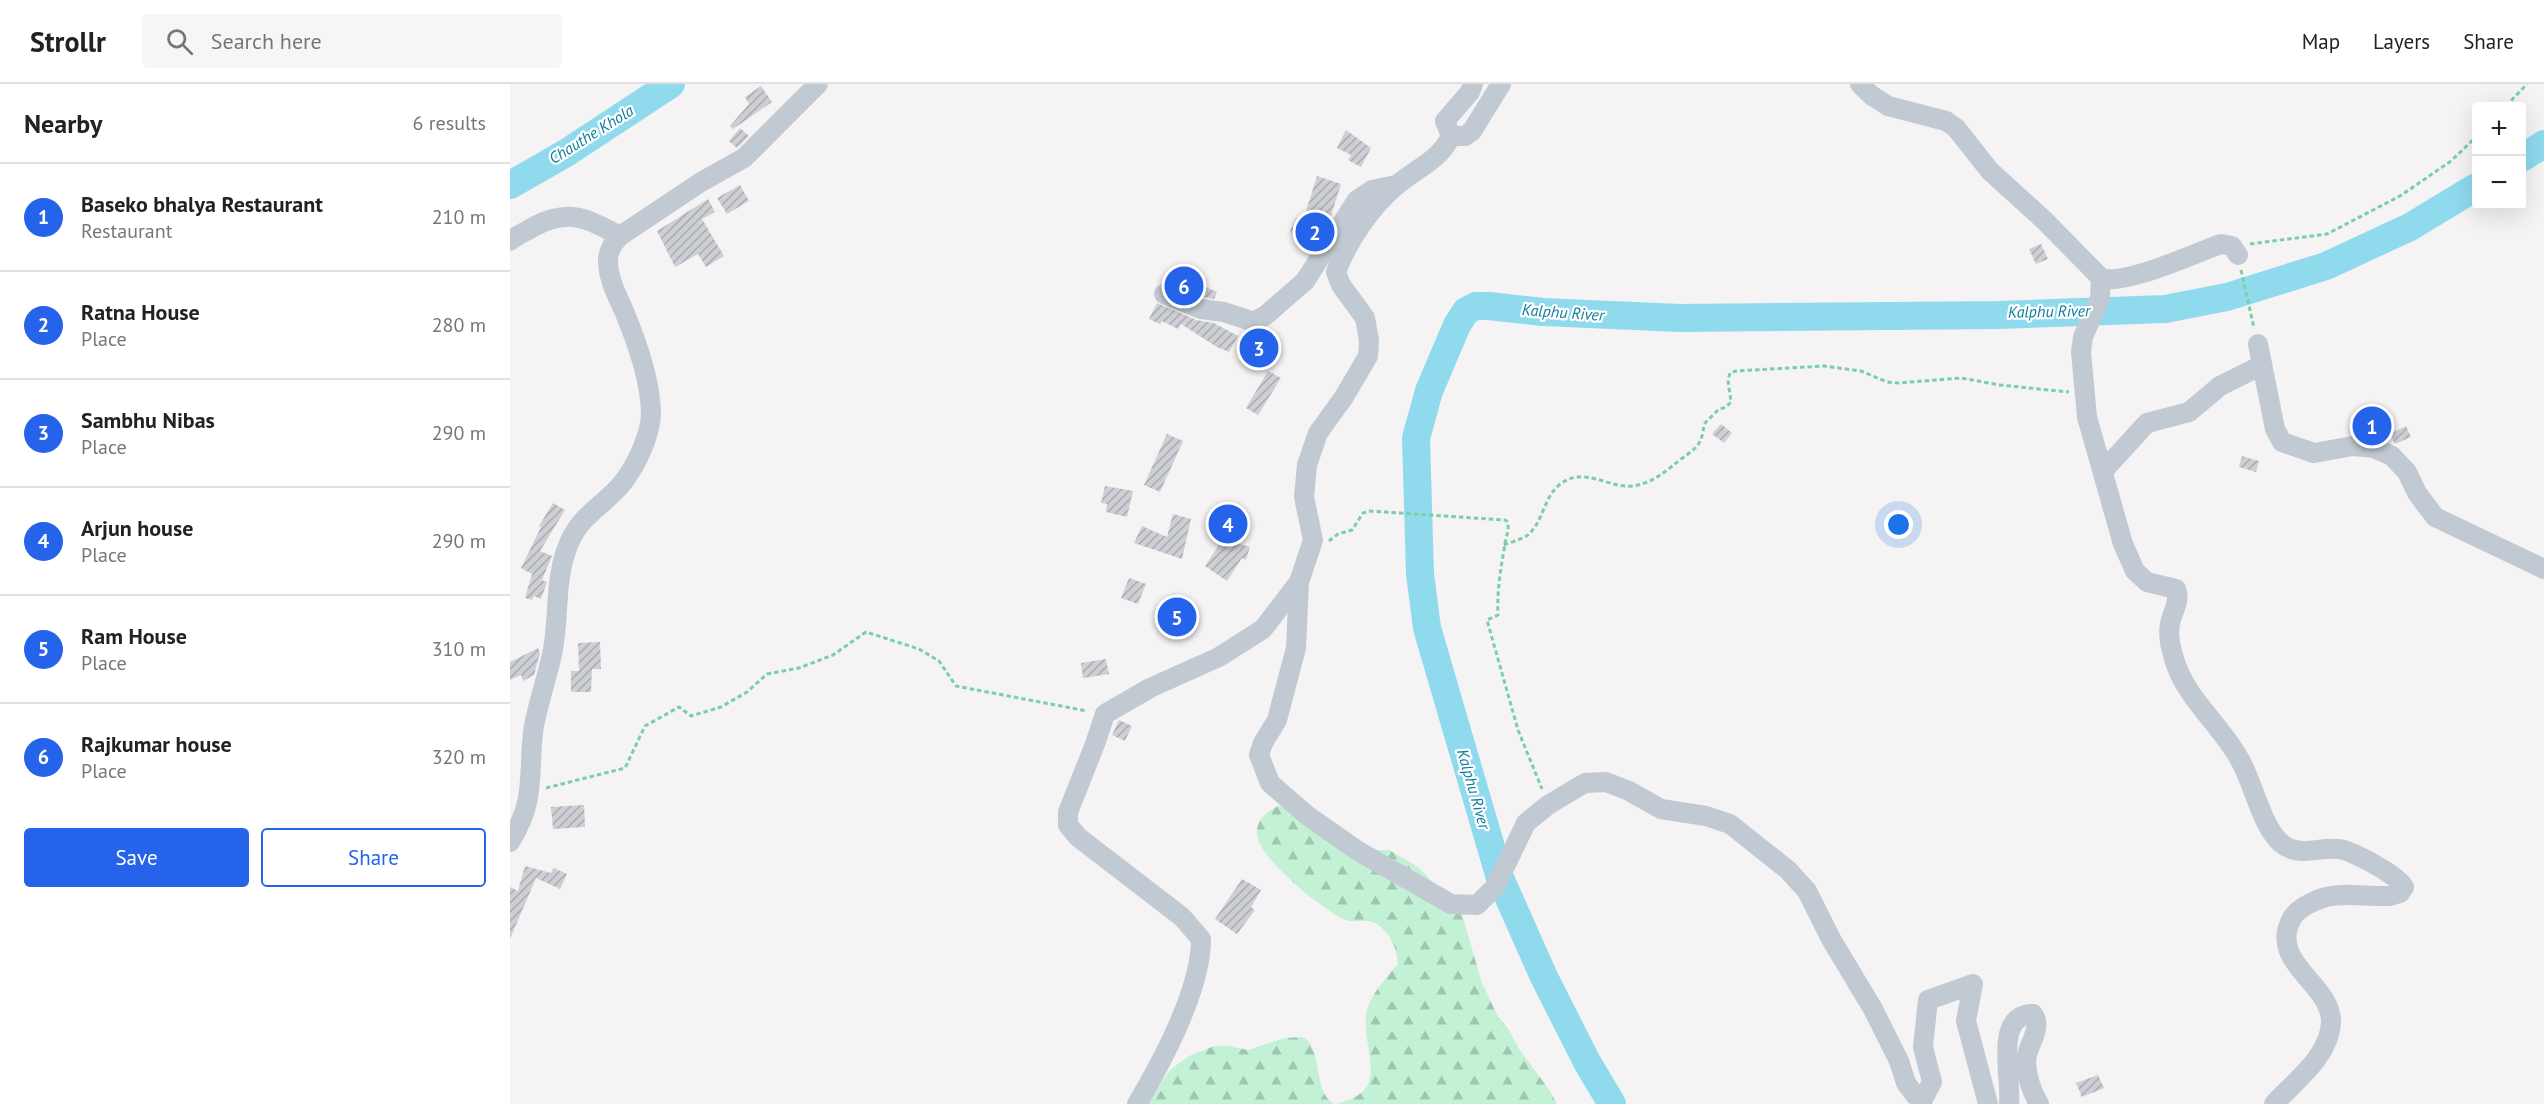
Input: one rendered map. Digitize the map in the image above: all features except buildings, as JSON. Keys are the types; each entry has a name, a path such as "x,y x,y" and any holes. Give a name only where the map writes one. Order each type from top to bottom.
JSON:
{"street":[{"path":"510,842 522,823 530,793 533,731 549,670 557,624 560,570 566,550 573,532 583,518 620,485 630,470 644,442 651,415 648,389 640,357 609,271 609,252 620,236 701,182 744,158 818,84"},
{"path":"1473,84 1470,92 1445,121 1451,136 1446,148 1431,162 1396,185 1349,244 1336,272 1341,285 1365,318 1369,340 1368,356 1344,397 1318,433 1307,465 1304,498 1313,540 1299,582 1296,648 1293,664 1277,720 1263,743 1260,755 1270,783 1308,816 1358,851 1451,904 1477,905 1496,887 1526,823 1548,805 1585,783 1606,782 1629,791 1661,809 1706,816 1730,824 1788,870 1807,891 1830,939 1873,1009 1899,1061 1906,1083 1915,1095 1923,1099 1932,1082 1923,1047 1928,1000 1973,984 1966,1021 1988,1104"},
{"path":"1451,136 1464,136 1472,131 1501,84"},
{"path":"1860,84 1871,95 1888,106 1929,116 1956,128 1990,171 2044,220 2101,278 2108,281 2146,272 2221,244 2232,246 2238,255"},
{"path":"1164,294 1201,309 1224,312 1254,322 1266,315 1305,281 1357,200 1372,190 1396,185"},
{"path":"510,241 547,220 569,215 585,218 620,236"},
{"path":"2101,278 2100,298 2083,337 2081,352 2087,417 2123,544 2135,571 2147,582 2176,589 2178,597 2170,621 2169,636 2179,673 2190,695 2222,733 2241,762 2276,837 2293,850 2348,851 2398,879 2404,887 2400,893 2391,896 2326,897 2307,905 2295,914 2288,927 2287,936 2291,956 2320,995 2330,1014 2331,1022 2321,1051 2311,1067 2274,1104"},
{"path":"2258,344 2276,429 2282,442 2314,453 2353,446 2374,448 2392,456 2407,472 2417,493 2434,517 2544,569"},
{"path":"2103,471 2147,423 2189,412 2220,386 2262,365"},
{"path":"1137,1104 1180,1022 1201,954 1201,939 1182,917 1078,837 1068,825 1068,812 1072,797 1105,714 1150,688 1219,657 1263,629 1299,582"},
{"path":"2010,1104 2007,1035 2012,1022 2024,1014 2033,1014 2037,1020 2037,1029 2026,1061 2030,1082 2039,1104"}],"path":[{"path":"2510,102 2527,84"},
{"path":"2258,344 2238,255 2239,248 2249,244 2327,234 2400,196 2451,161 2472,141"},
{"path":"1504,545 1529,534 1558,486 1574,478 1594,477 1627,486 1644,483 1663,474 1694,449 1705,435 1704,424 1731,402 1728,380 1730,373 1736,371 1824,366 1861,370 1887,382 1961,378 2000,386 2083,393"},
{"path":"1313,540 1323,543 1330,541 1338,534 1352,530 1364,513 1376,511 1508,522 1509,533 1504,545 1497,594 1498,615 1487,620 1518,730 1548,805"},
{"path":"530,793 566,781 625,768 645,726 679,706 691,716 721,707 747,692 766,674 799,668 833,655 866,632 919,649 939,661 956,686 1105,714"}],"green space":[{"path":"1281,805 1374,850 1389,850 1418,867 1461,911 1482,983 1497,1015 1557,1104 1336,1104 1353,1098 1364,1090 1369,1080 1371,1068 1366,1029 1367,1008 1398,964 1395,947 1390,937 1377,924 1369,921 1350,921 1336,915 1296,885 1271,860 1258,839 1258,827 1266,813"},
{"path":"1303,1037 1314,1051 1323,1091 1335,1104 1146,1104 1170,1070 1189,1056 1214,1046 1248,1050 1284,1038"}],"waterway":[{"name":"Chauthe Khola","path":"510,185 566,153 671,84"},
{"name":"Kalphu River","path":"2525,156 2544,144"},
{"name":"Kalphu River","path":"1612,1104 1587,1062 1544,977 1500,878 1427,628 1420,574 1416,438 1429,391 1457,325 1466,311 1476,306 1489,306 1543,312 1680,318 2000,315 2165,309 2227,297 2326,266 2410,227 2472,189"}],"place":[{"name":"Ratna House","path":"1315,232"},
{"name":"Rajkumar house","path":"1184,286"},
{"name":"Sambhu Nibas","path":"1259,348"},
{"name":"Baseko bhalya Restaurant","path":"2372,426"},
{"name":"Arjun house","path":"1228,524"},
{"name":"Ram House","path":"1177,617"}]}
